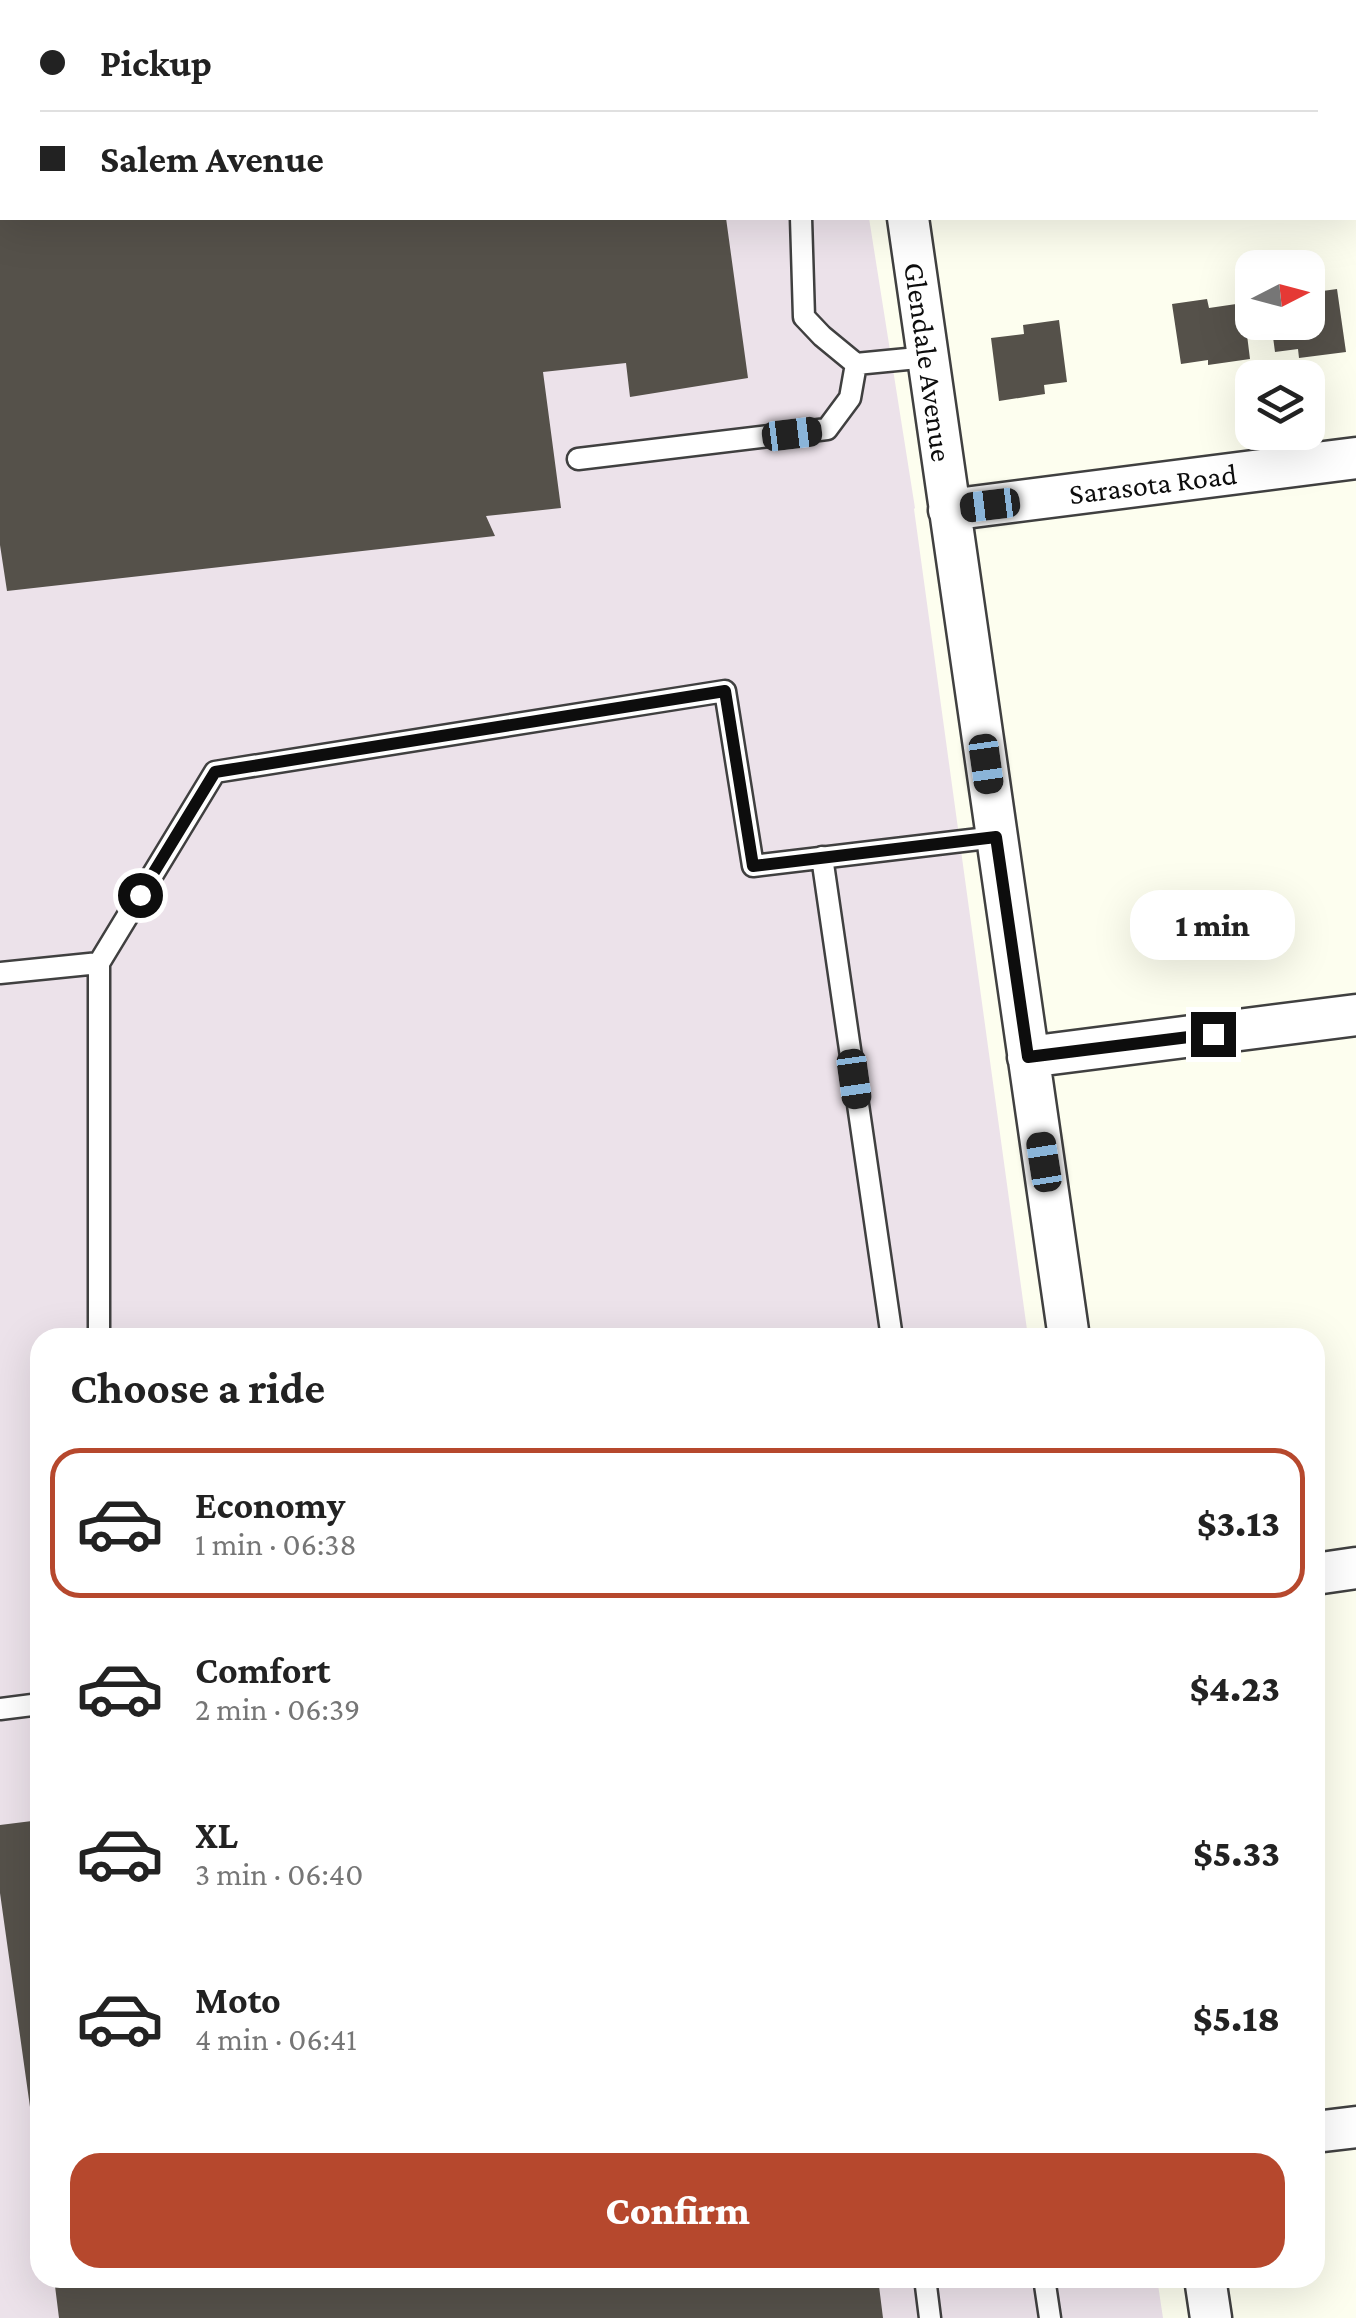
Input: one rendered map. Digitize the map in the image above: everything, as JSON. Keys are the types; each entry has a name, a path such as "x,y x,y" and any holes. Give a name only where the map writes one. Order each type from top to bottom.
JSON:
{"street":[{"name":"Glendale Avenue","path":"908,220 1068,1328"},
{"name":"Sarasota Road","path":"949,510 1356,458"},
{"path":"1028,1057 1356,1016"},
{"path":"1325,1573 1356,1568"},
{"path":"1325,2131 1356,2127"},
{"path":"1206,2288 1211,2318"}],"lane":[{"path":"801,220 804,318 856,364 928,356"},
{"path":"578,459 827,430 850,398 856,364"},
{"path":"99,1328 99,963 215,772 725,691 753,866 996,837"},
{"path":"822,858 891,1328"},
{"path":"0,974 99,963"},
{"path":"0,1709 30,1705"},
{"path":"926,2288 930,2318"},
{"path":"1046,2288 1050,2318"}],"shaded area":[{"path":"0,220 869,220 915,508 1027,1328 30,1328 30,2288 1158,2288 1163,2318 0,2318"}],"building":[{"path":"0,220 726,220 748,378 630,397 626,363 543,372 561,508 486,516 495,536 7,591 0,545"},
{"path":"1337,289 1346,352 1299,358 1298,349 1275,352 1273,340 1325,340 1325,291"},
{"path":"1207,299 1209,308 1235,304 1235,340 1248,340 1250,359 1181,364 1172,304"},
{"path":"1059,320 1067,382 1044,385 1045,394 999,401 991,338 1024,334 1023,325"},
{"path":"30,1821 30,2107 0,1893 0,1825"},
{"path":"55,2288 879,2288 883,2318 59,2318"}],"route":[{"path":"140,895 215,772 725,691 753,866 996,837 1028,1057 1213,1034"}]}
